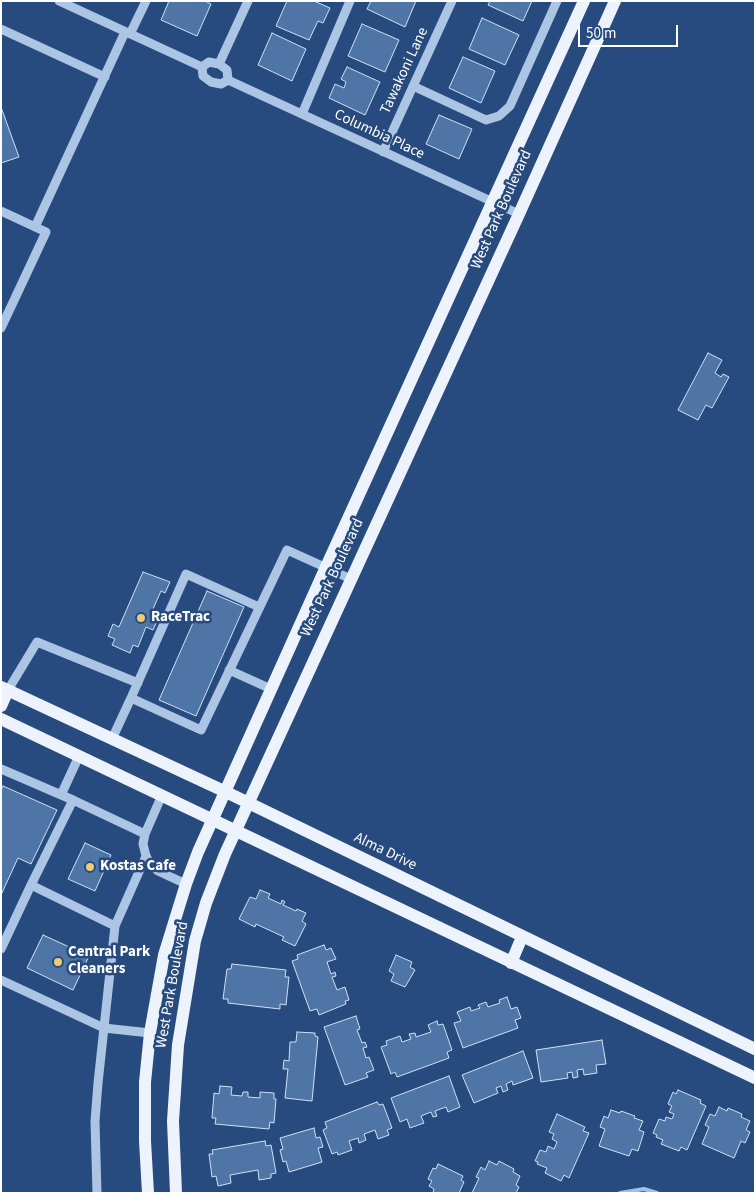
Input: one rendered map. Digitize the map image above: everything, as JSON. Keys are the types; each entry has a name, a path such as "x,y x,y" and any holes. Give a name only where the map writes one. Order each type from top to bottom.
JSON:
{"main road":[{"name":"West Park Boulevard","path":"148,1193 145,1142 145,1082 150,1033 164,955 186,884 271,689 584,1"},
{"name":"West Park Boulevard","path":"176,1193 173,1121 175,1081 182,1014 195,941 206,903 225,854 519,214 614,1"},
{"name":"Alma Drive","path":"5,689 226,792 755,1049"},
{"path":"1,706 5,689"},
{"path":"1,719 755,1078"},
{"path":"511,963 522,937"}],"street":[{"name":"Columbia Place","path":"59,1 202,67 203,76 211,82 221,84 228,80 519,214"},
{"path":"35,227 105,77 146,1"},
{"path":"220,64 248,1"},
{"path":"302,114 350,1"},
{"name":"Tawakoni Lane","path":"383,152 452,1"},
{"path":"413,86 486,120 499,116 510,106 557,1"},
{"path":"1,29 105,77"},
{"path":"202,67 209,62 220,64 227,70 228,80"},
{"path":"1,211 46,232 1,328"},
{"path":"131,698 200,730 287,550 351,579"},
{"path":"112,739 186,574 259,607"},
{"path":"5,689 37,642 138,683"},
{"path":"229,670 271,689"},
{"path":"61,795 79,756"},
{"path":"1,769 145,834"},
{"path":"162,795 145,834 143,844 146,856 151,866 158,871 186,884"},
{"path":"1,949 73,800"},
{"path":"97,1193 95,1121 116,926 146,856"},
{"path":"31,885 116,926"},
{"path":"1,980 104,1028 150,1033"}],"building":[{"path":"169,1 205,1 211,4 197,36 161,20"},
{"path":"287,1 314,1 330,8 323,23 318,21 309,40 276,26"},
{"path":"371,1 416,1 405,27 367,9"},
{"path":"490,1 532,1 523,21 488,5"},
{"path":"482,18 519,35 505,65 469,49"},
{"path":"362,24 399,40 385,72 348,56"},
{"path":"272,33 306,49 292,81 258,65"},
{"path":"463,57 495,71 481,103 449,88"},
{"path":"347,67 380,82 365,115 329,98 335,84 344,88 346,82 341,79"},
{"path":"1,107 19,157 1,163"},
{"path":"439,115 472,129 459,159 426,144"},
{"path":"708,353 722,360 715,373 721,377 723,374 729,377 712,408 706,405 698,420 678,410"},
{"name":"RaceTrac","path":"143,572 170,582 165,593 161,591 153,609 161,612 153,630 146,627 138,647 133,645 130,653 112,645 115,639 108,636 113,624 119,627"},
{"path":"207,591 244,607 196,716 159,700"},
{"path":"3,786 57,810 31,864 18,858 1,895 1,790"},
{"name":"Kostas Cafe","path":"85,843 111,855 95,891 68,879"},
{"path":"260,890 270,894 268,898 281,904 282,900 285,902 283,905 306,913 302,921 306,924 295,946 282,940 284,937 256,924 255,927 239,919 250,897 256,899"},
{"name":"Central Park Cleaners","path":"43,935 89,956 73,990 27,968"},
{"path":"324,945 326,950 331,948 336,959 327,962 331,974 335,972 336,976 332,977 337,990 345,987 349,1000 345,1001 346,1004 319,1015 317,1009 310,1011 292,961 298,959 297,955"},
{"path":"396,955 412,962 410,967 415,970 405,987 391,981 394,974 389,971"},
{"path":"232,964 286,970 285,977 289,977 286,1005 280,1004 280,1009 228,1003 228,999 223,999 227,969 231,969"},
{"path":"507,997 511,1009 517,1007 521,1018 515,1020 518,1028 463,1048 454,1023 461,1021 457,1012 470,1007 471,1011 480,1008 478,1005 486,1002 488,1007 500,1003 499,1000"},
{"path":"356,1016 360,1029 357,1030 362,1043 365,1042 367,1047 363,1048 366,1058 369,1057 374,1070 366,1073 368,1077 345,1085 324,1027"},
{"path":"437,1021 438,1025 443,1024 452,1050 447,1052 449,1058 397,1077 395,1072 391,1074 381,1047 387,1045 386,1041 400,1036 402,1042 411,1039 409,1034 415,1033 416,1037 431,1032 428,1025"},
{"path":"297,1032 315,1033 315,1036 318,1037 312,1101 285,1098 288,1069 283,1069 284,1060 289,1061 290,1042 296,1042"},
{"path":"602,1040 606,1064 596,1065 597,1073 584,1075 583,1069 577,1070 578,1077 573,1078 572,1072 567,1073 568,1078 541,1082 536,1050"},
{"path":"523,1051 533,1078 513,1085 512,1081 506,1084 508,1090 503,1092 501,1086 496,1088 498,1093 474,1103 462,1075"},
{"path":"449,1076 460,1107 448,1112 446,1107 435,1111 437,1116 433,1117 431,1112 421,1116 424,1123 410,1128 407,1119 400,1122 391,1098"},
{"path":"220,1086 232,1087 231,1095 242,1096 243,1092 248,1092 248,1097 260,1098 260,1092 274,1093 274,1099 276,1099 274,1123 270,1122 269,1129 215,1124 216,1118 212,1118 214,1093 219,1094"},
{"path":"678,1090 701,1100 700,1103 706,1106 687,1150 681,1147 679,1151 661,1144 663,1140 656,1137 657,1135 653,1133 659,1119 665,1121 666,1117 672,1119 674,1114 669,1112 672,1106 668,1104 673,1092 676,1094"},
{"path":"377,1102 379,1105 383,1104 392,1128 387,1130 389,1135 378,1139 375,1130 364,1134 366,1140 359,1143 358,1138 349,1141 352,1150 338,1155 337,1152 332,1154 323,1130 327,1128 325,1122"},
{"path":"719,1107 727,1111 728,1108 742,1114 741,1117 750,1121 746,1130 750,1132 745,1143 741,1141 734,1158 702,1144 709,1127 705,1125 710,1114 715,1116"},
{"path":"611,1110 620,1113 621,1111 643,1121 639,1130 644,1132 638,1151 632,1149 629,1156 599,1146 605,1129 600,1127 604,1116 608,1118"},
{"path":"557,1114 585,1127 583,1131 589,1133 569,1178 564,1175 561,1181 545,1173 547,1168 537,1164 538,1162 535,1161 540,1150 546,1152 548,1146 554,1149 557,1142 552,1139 554,1134 549,1132"},
{"path":"314,1128 316,1138 320,1137 323,1147 318,1148 322,1162 289,1172 286,1161 283,1162 280,1150 283,1149 280,1138"},
{"path":"265,1141 266,1146 271,1145 276,1173 271,1174 271,1178 259,1180 258,1170 230,1175 231,1183 218,1186 216,1176 212,1177 209,1154 213,1154 212,1150"},
{"path":"489,1161 497,1165 499,1161 514,1169 513,1172 520,1176 516,1185 519,1187 516,1193 472,1193 479,1178 476,1177 481,1167 485,1170"},
{"path":"438,1164 463,1176 461,1180 464,1182 459,1193 433,1193 434,1189 429,1186 432,1181 428,1179 433,1168 436,1169"}],"waterway":[{"path":"620,1193 644,1189 657,1193"}],"place":[{"name":"RaceTrac","path":"141,618"},
{"name":"Kostas Cafe","path":"90,867"},
{"name":"Central Park Cleaners","path":"58,962"}]}
